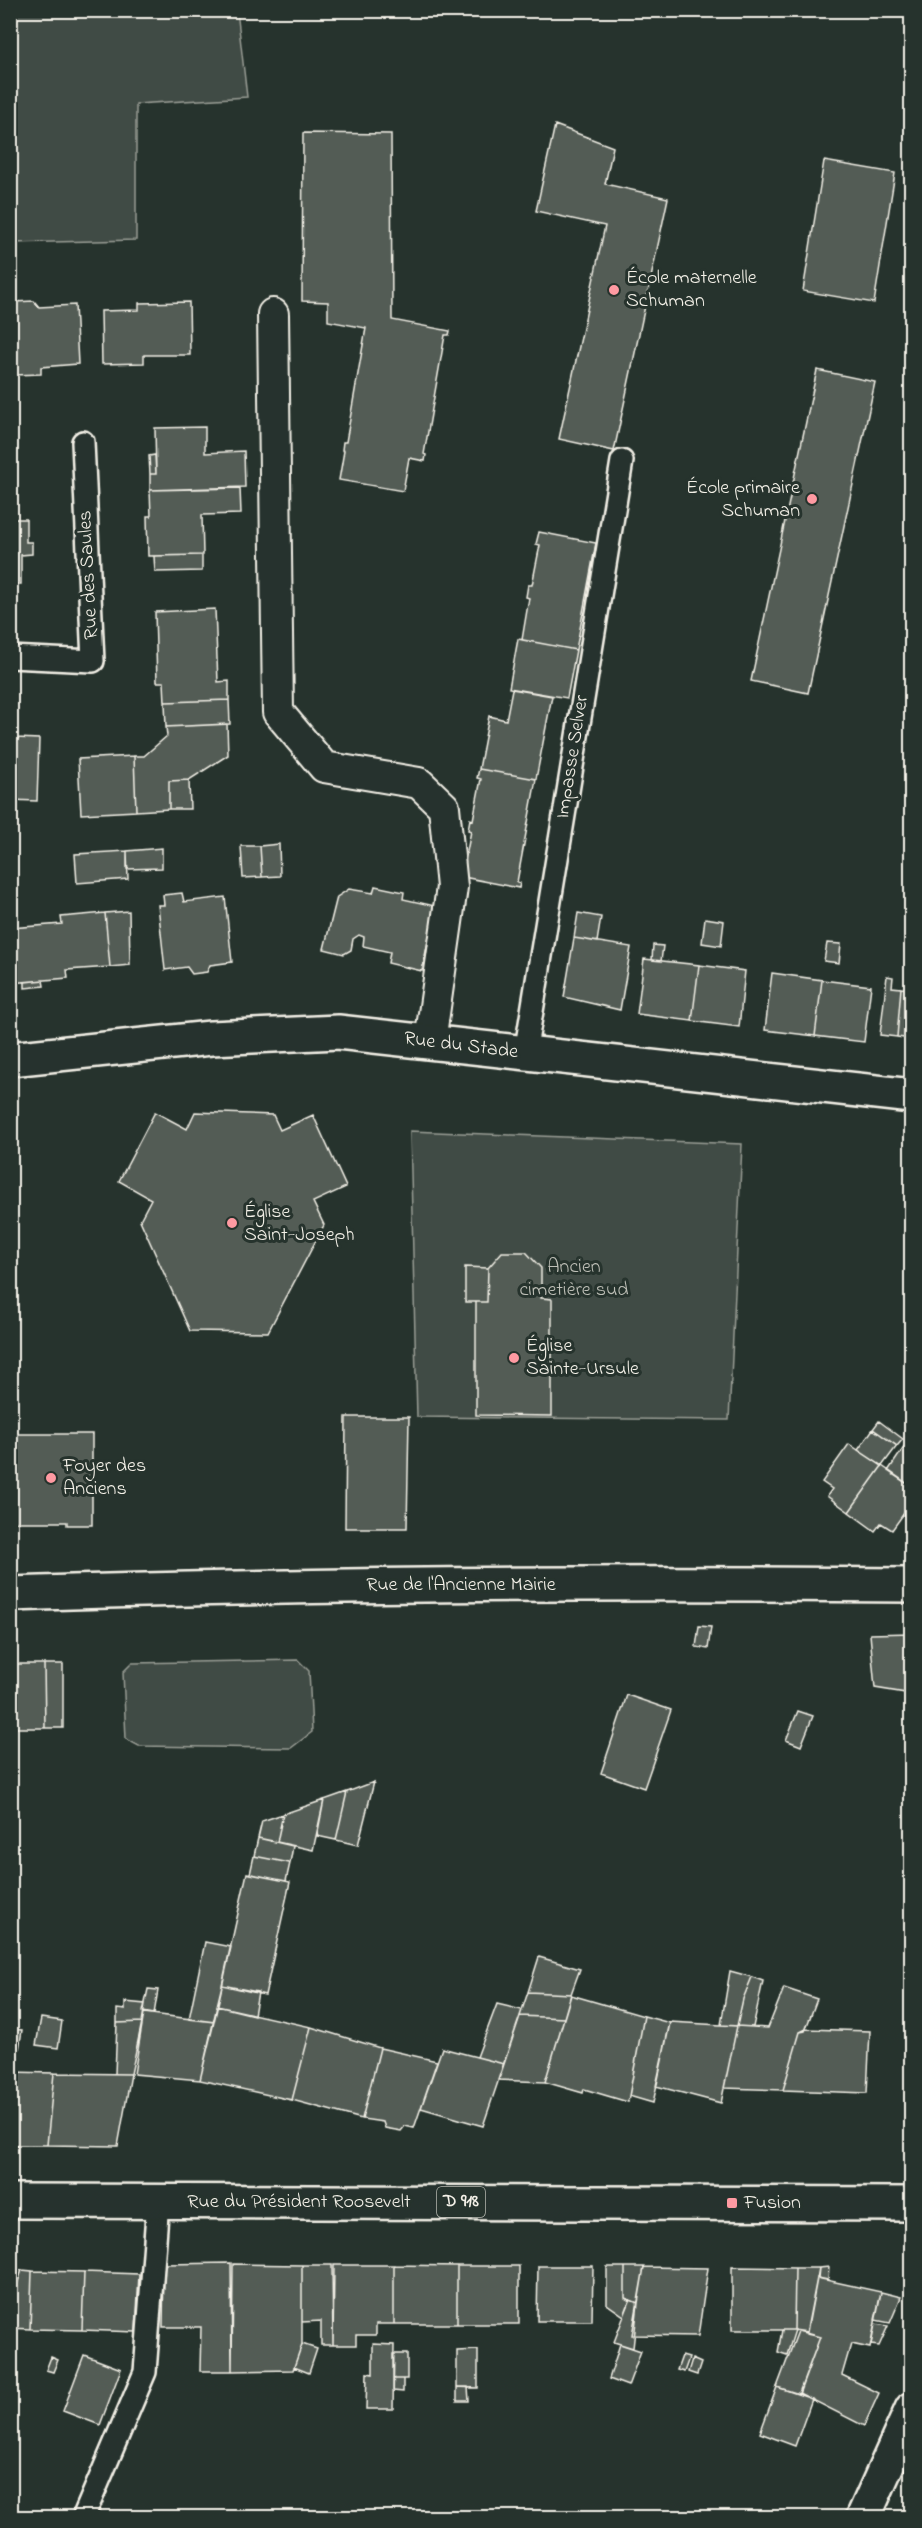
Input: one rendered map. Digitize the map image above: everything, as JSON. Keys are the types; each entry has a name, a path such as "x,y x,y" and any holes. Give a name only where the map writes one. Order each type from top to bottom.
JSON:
{"street":[{"path":"273,314 278,712 324,766 418,783 444,807 452,888 430,1042"},
{"name":"Rue du Stade","path":"10,1059 211,1038 338,1032 912,1096"},
{"name":"Rue de l'Ancienne Mairie","path":"10,1594 231,1587 729,1583 912,1585"},
{"name":"Rue du Président Roosevelt","path":"10,2201 912,2204"},
{"path":"863,2517 912,2409"}],"lane":[{"name":"Rue des Saules","path":"10,657 93,661 82,442"},
{"name":"Impasse Selver","path":"525,1054 622,461"},
{"path":"83,2517 145,2372 158,2201"}],"green space":[{"path":"10,11 237,11 247,97 136,104 136,240 11,243"},
{"name":"Ancien cimetière sud","path":"410,1131 742,1144 729,1420 417,1417"},
{"path":"298,1660 309,1671 312,1732 291,1748 139,1746 126,1739 123,1672 132,1663"}],"building":[{"path":"555,125 613,147 605,184 668,198 614,451 559,439 605,226 536,211"},
{"path":"303,133 391,134 392,320 450,331 449,335 445,335 424,454 426,455 425,461 409,458 403,491 339,480 344,451 342,450 343,442 346,442 366,328 328,321 328,302 302,301"},
{"path":"824,161 895,173 874,303 803,291"},
{"path":"34,301 39,307 75,305 78,364 41,367 41,374 14,375 10,380 10,305 13,302"},
{"path":"189,302 190,355 144,355 144,363 102,364 101,311 139,310 139,303"},
{"path":"817,370 875,382 808,693 751,681"},
{"path":"205,427 205,453 244,451 245,487 150,490 150,474 156,474 155,428"},
{"path":"155,455 156,474 150,474 149,456"},
{"path":"240,488 241,514 202,515 203,555 148,556 147,516 151,516 150,490"},
{"path":"10,519 26,519 26,542 32,542 32,554 21,555 21,584 10,584"},
{"path":"539,532 596,543 576,650 522,640 529,598 526,597 528,585 532,585 540,545 536,544"},
{"path":"202,555 202,571 155,572 154,556"},
{"path":"215,609 218,682 229,681 229,700 165,702 164,682 157,682 155,612"},
{"path":"518,639 576,650 567,698 509,688"},
{"path":"512,689 552,696 536,779 479,769 489,716 506,720"},
{"path":"229,700 230,724 166,727 165,702"},
{"path":"227,724 228,755 189,780 169,781 169,809 136,811 134,756 144,756 167,736 166,727"},
{"path":"10,729 16,729 16,738 39,739 37,801 10,800"},
{"path":"134,756 136,811 81,814 78,759"},
{"path":"479,769 536,779 517,882 520,883 519,888 458,876 463,872 471,831 468,830 470,819 473,820 481,779 477,778"},
{"path":"189,780 190,809 169,809 169,781"},
{"path":"279,844 280,876 262,877 260,846"},
{"path":"241,846 260,846 262,877 243,878"},
{"path":"162,848 162,868 127,869 127,851"},
{"path":"127,851 128,879 77,883 75,854"},
{"path":"375,886 404,892 403,899 435,906 422,971 388,963 390,952 363,946 364,937 359,935 353,939 351,950 344,954 324,949 337,897 349,889 373,893"},
{"path":"182,893 184,902 225,897 232,962 210,965 207,972 192,974 187,967 165,970 158,905 164,905 163,895"},
{"path":"129,911 130,965 110,967 105,913"},
{"path":"105,913 110,967 67,970 68,978 10,983 10,928 62,924 61,917"},
{"path":"578,913 601,917 597,942 574,938"},
{"path":"705,918 724,921 721,946 702,943"},
{"path":"574,938 631,947 620,1010 564,997"},
{"path":"827,943 841,944 839,963 824,961"},
{"path":"653,945 663,946 661,961 652,960"},
{"path":"644,959 699,965 692,1021 637,1014"},
{"path":"699,965 745,971 739,1027 692,1021"},
{"path":"772,973 822,980 815,1036 765,1030"},
{"path":"887,976 893,977 892,987 901,988 897,1037 880,1035"},
{"path":"43,980 44,986 25,988 25,982"},
{"path":"822,980 871,986 864,1042 815,1036"},
{"path":"901,988 912,989 912,1039 897,1037"},
{"name":"Église Saint-Joseph","path":"155,1112 187,1129 195,1112 273,1115 280,1130 313,1115 346,1187 313,1202 324,1225 268,1332 190,1331 140,1220 151,1199 119,1181"},
{"name":"Église Sainte-Ursule","path":"502,1252 526,1252 541,1268 541,1298 552,1299 552,1416 476,1415 476,1302 487,1302 488,1268"},
{"path":"465,1267 488,1268 487,1302 465,1302"},
{"path":"346,1417 409,1417 407,1528 345,1528"},
{"path":"879,1421 903,1439 897,1446 873,1429"},
{"path":"873,1429 897,1446 882,1466 858,1450"},
{"name":"Foyer des Anciens","path":"10,1434 92,1434 92,1525 67,1525 67,1522 10,1522"},
{"path":"907,1443 912,1446 912,1487 888,1471"},
{"path":"849,1444 882,1466 849,1512 827,1496 832,1489 822,1482"},
{"path":"882,1466 912,1487 912,1502 892,1530 881,1523 875,1531 849,1512"},
{"path":"699,1626 711,1627 708,1649 696,1647"},
{"path":"912,1633 912,1694 875,1688 870,1634"},
{"path":"10,1664 44,1664 45,1728 10,1728"},
{"path":"44,1664 63,1664 63,1728 45,1728"},
{"path":"627,1695 671,1710 644,1788 601,1773"},
{"path":"798,1711 813,1716 801,1746 786,1740"},
{"path":"374,1782 358,1845 336,1840 347,1792"},
{"path":"347,1792 336,1840 317,1836 324,1800"},
{"path":"324,1800 313,1850 277,1842 283,1814"},
{"path":"283,1814 277,1842 258,1838 262,1821"},
{"path":"258,1838 293,1846 290,1863 254,1856"},
{"path":"254,1856 290,1863 286,1881 250,1874"},
{"path":"247,1873 290,1882 265,1995 222,1985"},
{"path":"205,1942 231,1947 214,2022 189,2019"},
{"path":"539,1957 580,1969 571,1994 528,1992"},
{"path":"730,1971 752,1977 743,1999 737,2026 721,2025"},
{"path":"752,1977 763,1981 753,2027 737,2026 743,1999"},
{"path":"222,1985 258,1992 254,2015 217,2006"},
{"path":"784,1988 817,1999 805,2031 800,2032 783,2090 724,2088 737,2026 768,2028"},
{"path":"148,1989 158,1990 154,2014 143,2012"},
{"path":"528,1992 571,1994 564,2018 520,2016"},
{"path":"571,1995 644,2016 628,2102 584,2089 583,2093 545,2082"},
{"path":"125,2002 145,2004 142,2022 117,2023 117,2009 125,2010"},
{"path":"497,2004 522,2010 504,2064 477,2057"},
{"path":"217,2006 311,2027 292,2100 200,2080"},
{"path":"144,2013 214,2022 200,2080 134,2074"},
{"path":"520,2016 564,2018 545,2082 498,2080"},
{"path":"644,2016 670,2023 653,2103 629,2096"},
{"path":"41,2018 62,2021 58,2048 36,2045"},
{"path":"142,2022 131,2074 115,2074 117,2023"},
{"path":"670,2022 737,2026 721,2103 656,2086"},
{"path":"311,2027 380,2048 362,2119 292,2100"},
{"path":"10,2029 22,2030 18,2056 10,2056"},
{"path":"806,2029 870,2031 867,2093 783,2090 800,2032"},
{"path":"380,2048 437,2061 414,2128 405,2126 401,2131 385,2128 383,2122 362,2119"},
{"path":"442,2048 504,2064 483,2126 421,2108"},
{"path":"10,2072 54,2073 47,2145 10,2145"},
{"path":"54,2073 131,2074 118,2146 47,2145"},
{"path":"231,2263 232,2371 200,2371 201,2327 163,2327 164,2264"},
{"path":"233,2264 302,2265 302,2344 293,2370 232,2371"},
{"path":"302,2265 332,2265 333,2345 321,2345 321,2321 302,2322"},
{"path":"334,2265 394,2265 394,2324 376,2324 376,2335 356,2335 356,2345 333,2345"},
{"path":"394,2265 457,2266 457,2324 394,2324"},
{"path":"457,2266 519,2266 519,2324 457,2324"},
{"path":"538,2266 593,2266 592,2321 537,2321"},
{"path":"607,2267 625,2267 625,2298 630,2301 624,2316 607,2304"},
{"path":"625,2267 644,2267 638,2303 625,2298"},
{"path":"644,2267 708,2268 698,2336 632,2335"},
{"path":"732,2267 795,2268 794,2330 732,2330"},
{"path":"829,2267 828,2280 818,2278 819,2268"},
{"path":"795,2268 819,2268 807,2332 794,2330"},
{"path":"10,2270 22,2270 10,2305"},
{"path":"22,2270 32,2271 30,2329 10,2328 10,2305"},
{"path":"32,2271 84,2272 82,2330 30,2329"},
{"path":"84,2272 139,2274 136,2332 82,2330"},
{"path":"817,2278 881,2292 870,2348 851,2344 842,2375 879,2393 864,2426 799,2393 820,2337 806,2334"},
{"path":"881,2292 901,2297 890,2323 875,2320"},
{"path":"630,2300 638,2303 633,2348 614,2342"},
{"path":"875,2324 888,2326 879,2346 871,2345"},
{"path":"782,2330 795,2330 787,2355 778,2352"},
{"path":"798,2331 820,2337 799,2394 777,2387"},
{"path":"302,2344 317,2349 309,2373 294,2367"},
{"path":"373,2344 394,2345 393,2409 366,2409 367,2373 373,2374"},
{"path":"620,2344 641,2351 628,2386 609,2379"},
{"path":"478,2350 478,2388 457,2387 457,2351"},
{"path":"393,2354 407,2354 407,2379 393,2379"},
{"path":"84,2355 121,2369 100,2425 63,2411"},
{"path":"682,2356 689,2358 684,2372 677,2370"},
{"path":"51,2357 58,2360 53,2372 46,2370"},
{"path":"692,2359 701,2363 697,2375 688,2372"},
{"path":"393,2379 403,2379 403,2392 393,2391"},
{"path":"457,2387 468,2387 469,2401 457,2401"},
{"path":"777,2387 812,2399 795,2446 760,2433"}],"place":[{"name":"École maternelle Schuman","path":"614,290"},
{"name":"École primaire Schuman","path":"812,499"},
{"name":"Église Saint-Joseph","path":"232,1223"},
{"name":"Église Sainte-Ursule","path":"514,1358"},
{"name":"Foyer des Anciens","path":"51,1478"},
{"name":"Fusion","path":"732,2203"}]}
